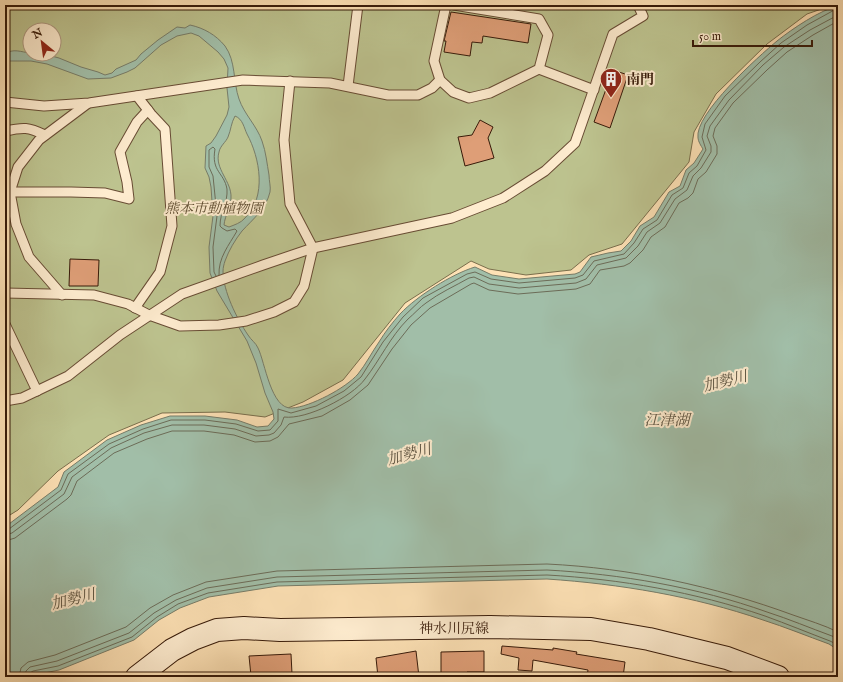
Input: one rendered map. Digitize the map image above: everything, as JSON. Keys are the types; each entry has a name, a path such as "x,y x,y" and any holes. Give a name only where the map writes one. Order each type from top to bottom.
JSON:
{"main road":[{"name":"神水川尻線","path":"137,677 172,650 193,639 217,630 244,628 280,630 497,627 591,629 649,639 727,658 778,677"}],"lane":[{"path":"348,86 358,5"},
{"path":"446,5 434,61 440,80 453,92 469,98 490,93 540,69 594,90"},
{"path":"454,5 540,19 548,35 540,69"},
{"path":"5,401 22,398 68,376 120,335 182,294 313,248 452,218 503,198 545,171 575,143 613,34 643,16 638,5"},
{"path":"5,102 44,106 89,103 241,80 330,83 388,95 418,95 432,88 440,80"},
{"path":"5,293 94,295 128,304 149,315 180,326 219,326 246,321 274,312 294,302 304,286 313,248 290,204 284,140 290,81"},
{"path":"135,308 160,272 172,226 164,128 137,96"},
{"path":"62,294 29,257 16,224 8,190 18,167 39,140 89,103"},
{"path":"8,190 105,193 129,199 127,182 120,152 137,122 148,110"},
{"path":"5,131 22,127 45,135"},
{"path":"5,324 37,391"}],"green space":[{"name":"熊本市動植物園","path":"5,5 833,5 807,14 767,44 716,94 694,132 689,162 622,244 589,255 571,270 526,275 489,269 471,261 405,303 343,380 303,402 265,417 225,412 162,413 109,435 58,471 18,510 5,518"}],"water":[{"name":"江津湖","path":"838,6 838,650 829,644 780,626 710,604 656,592 602,584 547,579 278,586 209,597 180,608 159,620 134,640 59,670 25,677 5,677 5,527 58,487 64,472 107,440 141,425 170,416 205,416 237,420 257,427 268,426 274,419 273,412 247,341 217,291 210,273 209,247 213,216 211,187 205,168 206,146 211,143 216,136 227,115 229,107 227,88 228,68 224,59 199,36 191,33 177,36 161,45 135,68 111,78 88,79 47,64 36,62 62,62 62,59 105,75 112,73 116,69 136,60 158,40 177,27 185,28 190,25 214,35 225,46 229,52 233,65 239,99 257,130 263,145 269,175 270,192 262,209 242,231 230,249 223,271 225,287 239,321 258,348 274,394 285,407 292,408 300,407 318,400 337,391 345,385 358,374 391,324 407,307 425,293 466,270 475,267 492,275 519,279 575,274 580,272 591,257 621,251 631,241 640,226 654,217 669,192 680,186 686,170 694,163 703,149 698,139 700,128 706,115 716,101 756,59 777,41 806,20 823,11","holes":["235,116 240,119 255,154 258,166 259,189 252,209 245,218 237,224 229,227 224,225 231,201 231,192 221,170 218,158 220,150 228,137"]},
{"name":"江津湖","path":"22,51 22,61 5,61 5,54 8,52"}],"building":[{"path":"451,12 531,24 528,43 483,36 482,43 472,42 470,56 444,52 446,41 444,41"},
{"name":"南門","path":"613,70 628,75 610,128 594,122"},
{"path":"480,120 493,127 488,138 494,158 465,166 458,137 472,135"},
{"path":"70,259 99,260 98,286 69,286"},
{"path":"502,646 553,650 553,648 577,652 576,654 625,662 623,677 587,677 588,670 533,660 532,671 518,670 519,658 501,654"},
{"path":"416,651 419,677 378,677 376,658"},
{"path":"484,651 484,672 467,672 467,677 441,677 441,652"},
{"path":"291,654 292,674 251,676 249,656"}],"railway":[{"path":"592,5 617,5"}],"place":[{"name":"南門","path":"611,98"}],"water label":[{"name":"加勢川","path":"725,381"},
{"name":"加勢川","path":"409,454"},
{"name":"加勢川","path":"73,599"}]}
